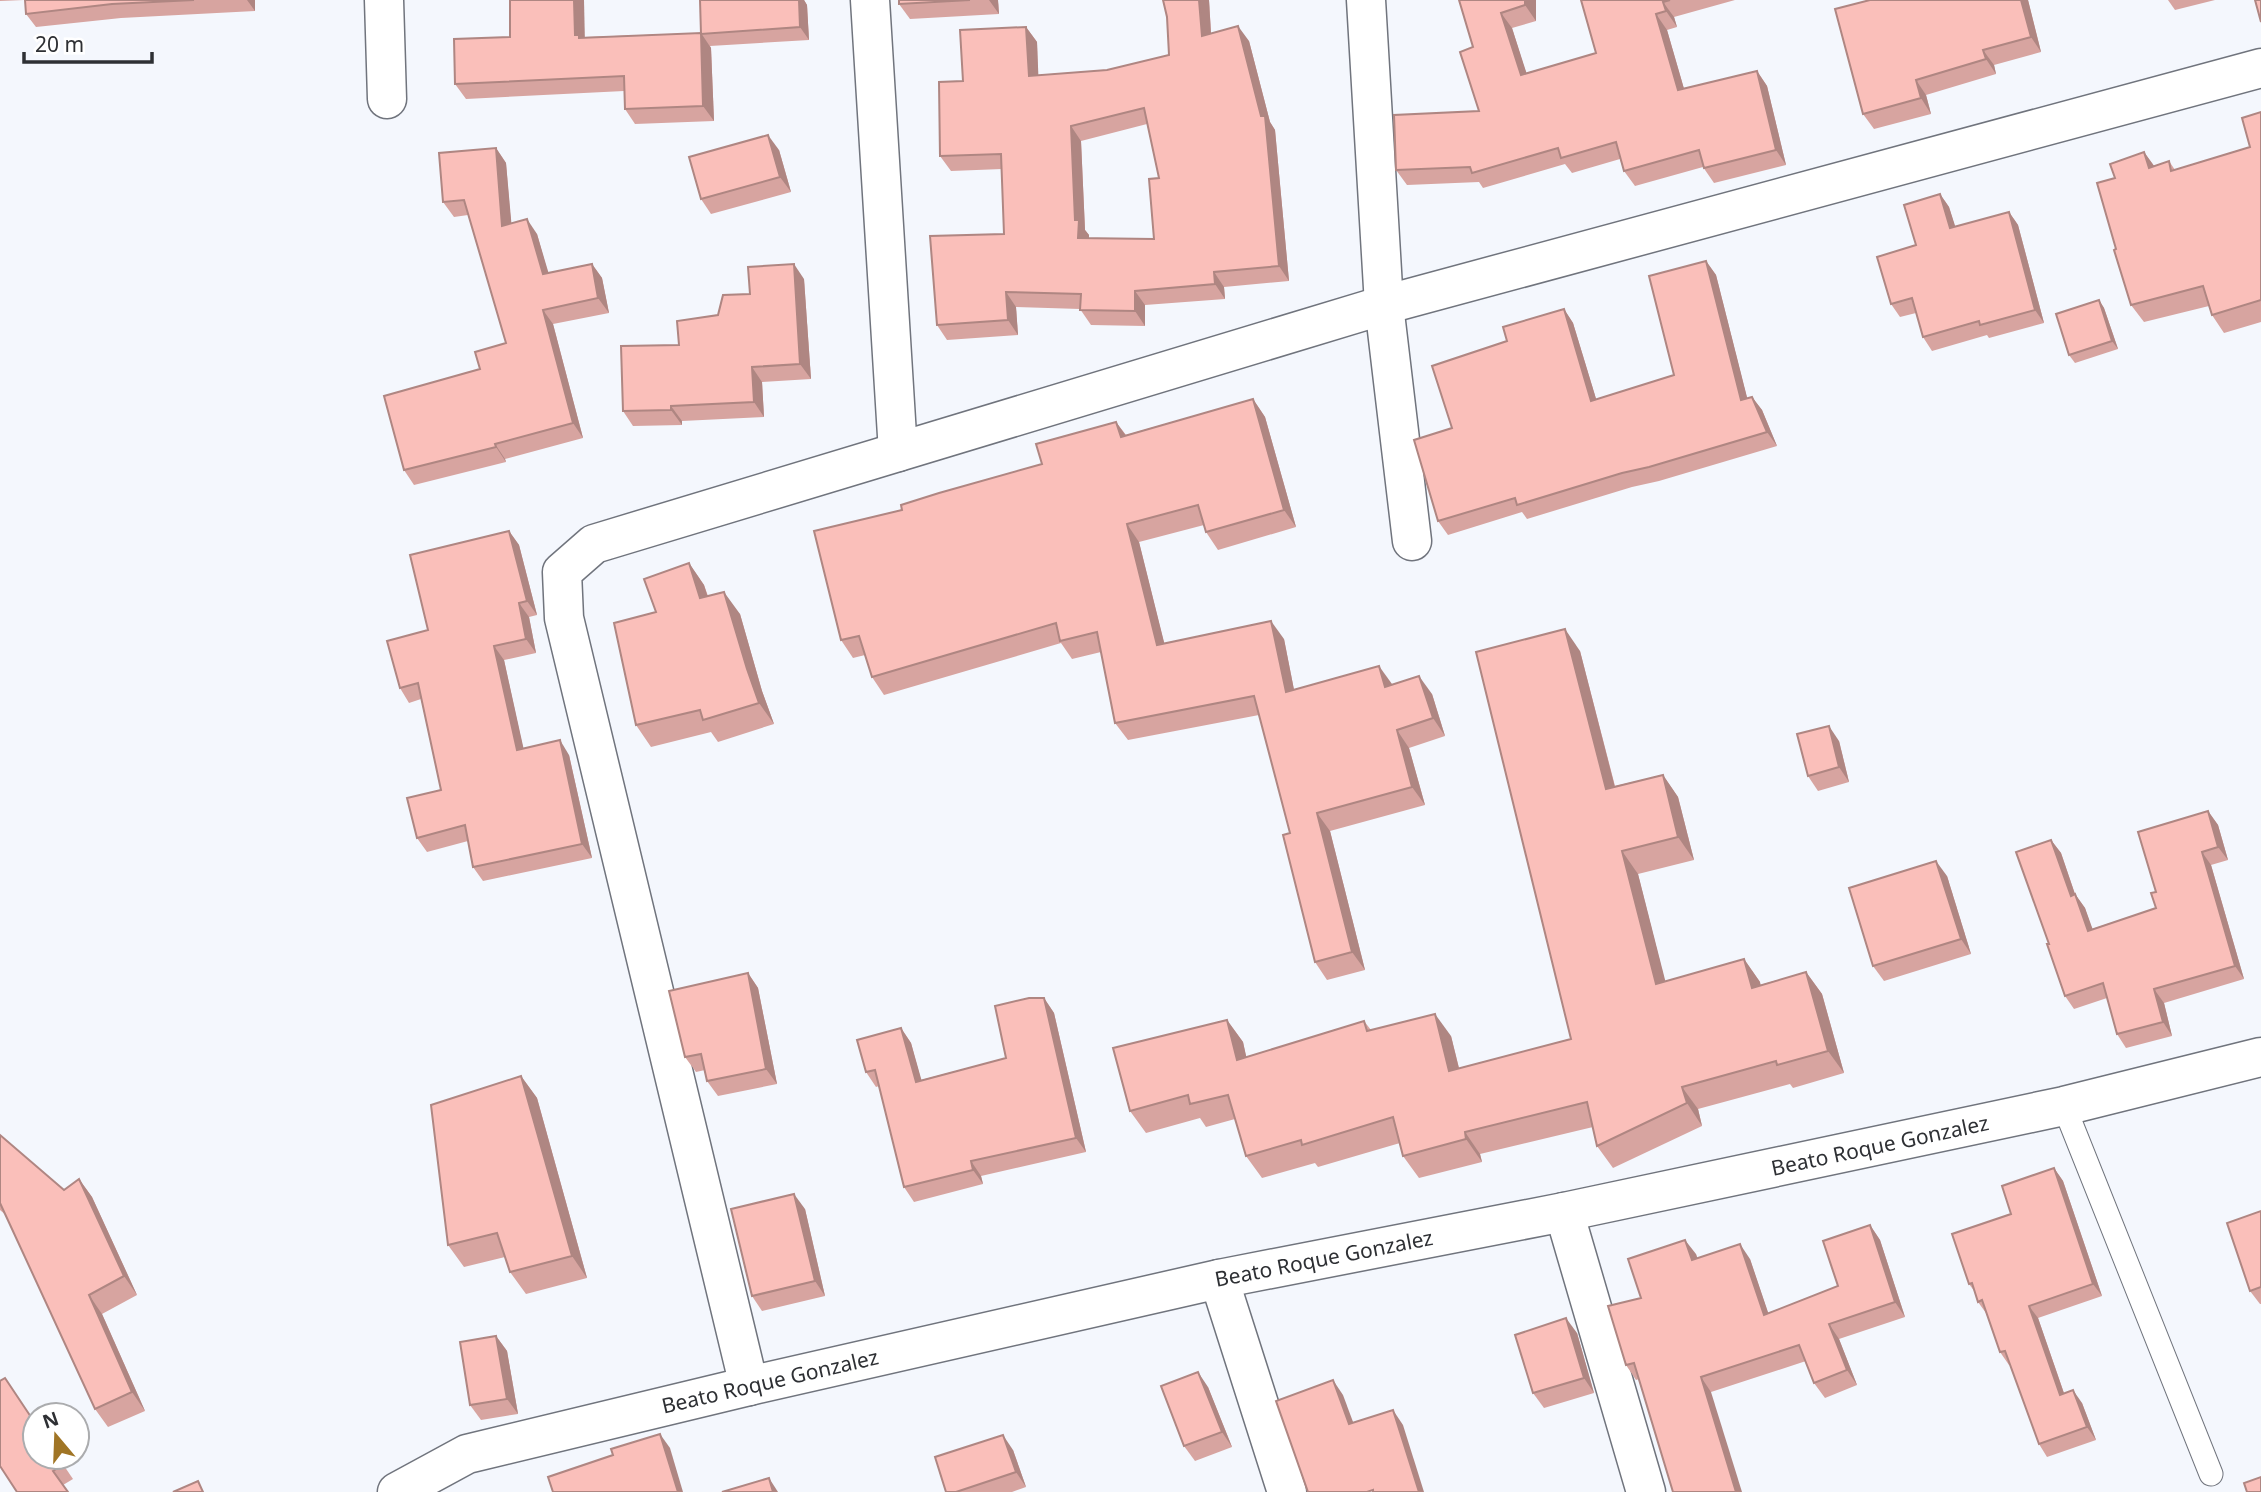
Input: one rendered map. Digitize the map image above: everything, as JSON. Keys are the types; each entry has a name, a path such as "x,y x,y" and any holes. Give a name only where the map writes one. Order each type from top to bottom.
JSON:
{"street":[{"path":"384,0 387,99"},
{"path":"870,0 898,452"},
{"path":"1366,0 1384,305 1412,541"},
{"path":"749,1386 564,618 562,572 594,544 1384,305 2261,68"},
{"name":"Beato Roque Gonzalez","path":"397,1492 467,1454 749,1386 1219,1279 1564,1212 2064,1107 2261,1057"},
{"path":"1564,1212 1646,1492"},
{"path":"1219,1279 1287,1492"}],"lane":[{"path":"2064,1107 2211,1474"}],"building":[{"path":"25,0 194,0 112,4 26,14"},
{"path":"510,0 574,0 575,35 579,35 579,38 701,33 703,106 625,109 624,76 455,84 454,39 510,37"},
{"path":"700,0 799,0 800,27 701,34"},
{"path":"899,0 970,0 899,4"},
{"path":"1163,0 1199,0 1202,36 1238,26 1261,116 1265,116 1279,266 1214,272 1215,284 1135,291 1135,311 1080,310 1081,294 1006,292 1008,320 937,325 930,236 1004,234 1001,154 940,156 939,82 963,81 960,30 1026,27 1029,76 1107,70 1169,55 1167,17","holes":["1144,108 1159,178 1149,179 1154,239 1078,238 1079,220 1075,220 1071,126"]},
{"path":"1459,0 1525,0 1525,5 1501,13 1521,75 1596,53 1581,0 1670,0 1663,2 1666,11 1656,14 1678,90 1757,71 1776,150 1704,168 1699,150 1624,171 1616,142 1561,158 1558,148 1472,173 1470,167 1396,170 1394,115 1479,111 1460,52 1473,47"},
{"path":"1870,0 2021,0 2031,37 1983,50 1986,59 1916,80 1921,98 1863,114 1835,9"},
{"path":"2255,0 2261,0 2261,22"},
{"path":"2261,112 2261,300 2212,315 2203,286 2131,305 2097,183 2115,178 2110,164 2144,152 2149,168 2169,161 2171,171 2250,147 2242,118"},
{"path":"768,135 780,177 701,199 689,157"},
{"path":"496,148 502,226 527,219 543,274 592,264 598,298 543,310 573,423 495,444 496,447 404,470 384,396 480,369 475,352 506,343 464,200 443,202 439,153"},
{"path":"1940,194 1950,228 2009,212 2035,310 1980,325 1979,321 1923,337 1912,298 1891,304 1877,257 1916,245 1904,205"},
{"path":"1706,261 1741,400 1752,397 1767,432 1517,505 1515,498 1438,521 1414,440 1452,428 1432,366 1507,341 1503,327 1564,309 1591,401 1674,375 1649,276"},
{"path":"794,264 800,364 752,367 754,402 671,406 671,410 623,411 621,346 679,345 677,321 718,315 723,295 750,294 748,267"},
{"path":"2099,300 2112,341 2069,355 2056,314"},
{"path":"1253,399 1284,510 1206,532 1198,505 1127,524 1157,645 1271,621 1286,692 1379,666 1385,687 1419,676 1433,718 1397,730 1412,787 1317,813 1352,952 1315,962 1283,835 1290,833 1254,696 1115,723 1097,632 1060,641 1056,623 872,677 859,636 841,640 814,531 902,510 901,505 1042,464 1036,444 1116,422 1121,437"},
{"path":"509,531 527,601 519,603 526,639 494,646 517,750 560,740 582,844 473,867 465,825 417,838 407,798 441,790 418,683 400,688 387,641 428,630 410,555"},
{"path":"689,563 700,598 724,592 759,703 703,720 700,710 636,725 614,623 656,612 644,579"},
{"path":"1565,629 1606,789 1663,775 1678,837 1622,851 1656,984 1744,959 1752,988 1806,972 1828,1051 1777,1065 1776,1061 1682,1087 1687,1103 1597,1146 1587,1102 1465,1132 1466,1139 1403,1156 1393,1117 1302,1145 1301,1140 1246,1156 1228,1095 1190,1104 1188,1095 1130,1111 1113,1048 1227,1020 1237,1060 1364,1021 1367,1031 1435,1014 1449,1071 1571,1039 1476,652"},
{"path":"1829,726 1839,767 1808,776 1797,734"},
{"path":"2208,811 2218,847 2202,852 2235,966 2154,989 2163,1022 2117,1034 2103,983 2065,996 2016,852 2051,840 2071,896 2075,894 2088,931 2156,908 2151,893 2156,892 2138,832"},
{"path":"1936,861 1961,939 1873,966 1849,888"},
{"path":"748,973 766,1069 707,1081 701,1054 685,1057 669,991"},
{"path":"1029,998 1044,998 1076,1138 971,1161 973,1170 904,1187 875,1070 866,1072 857,1040 901,1028 916,1082 1006,1058 995,1006"},
{"path":"521,1076 572,1256 510,1272 497,1233 448,1245 431,1105"},
{"path":"0,1135 64,1190 79,1179 124,1276 89,1295 132,1392 95,1409 0,1203"},
{"path":"2054,1168 2093,1284 2029,1306 2060,1395 2073,1390 2087,1427 2039,1444 2005,1351 2000,1352 1982,1300 1978,1302 1972,1283 1969,1284 1952,1234 2011,1214 2002,1186"},
{"path":"794,1194 815,1281 752,1296 731,1209"},
{"path":"2261,1211 2261,1287 2250,1291 2227,1223"},
{"path":"1870,1225 1895,1302 1829,1324 1847,1370 1814,1383 1799,1345 1701,1377 1736,1492 1673,1492 1634,1363 1626,1365 1608,1306 1641,1298 1628,1259 1685,1240 1692,1260 1740,1244 1764,1315 1838,1286 1823,1241"},
{"path":"1566,1318 1584,1378 1533,1393 1515,1335"},
{"path":"496,1336 507,1399 470,1405 460,1342"},
{"path":"1198,1372 1222,1432 1184,1446 1161,1386"},
{"path":"5,1378 21,1402 21,1471 53,1471 68,1492 17,1492 0,1466 0,1381"},
{"path":"1333,1380 1349,1424 1393,1410 1419,1492 1308,1492 1276,1401"},
{"path":"660,1434 678,1492 553,1492 548,1477 613,1455 611,1449"},
{"path":"1003,1435 1016,1472 956,1492 946,1492 935,1457"},
{"path":"2261,1477 2261,1492 2247,1492 2244,1483"},
{"path":"769,1478 773,1492 722,1492"},
{"path":"198,1481 203,1492 173,1492"}]}
